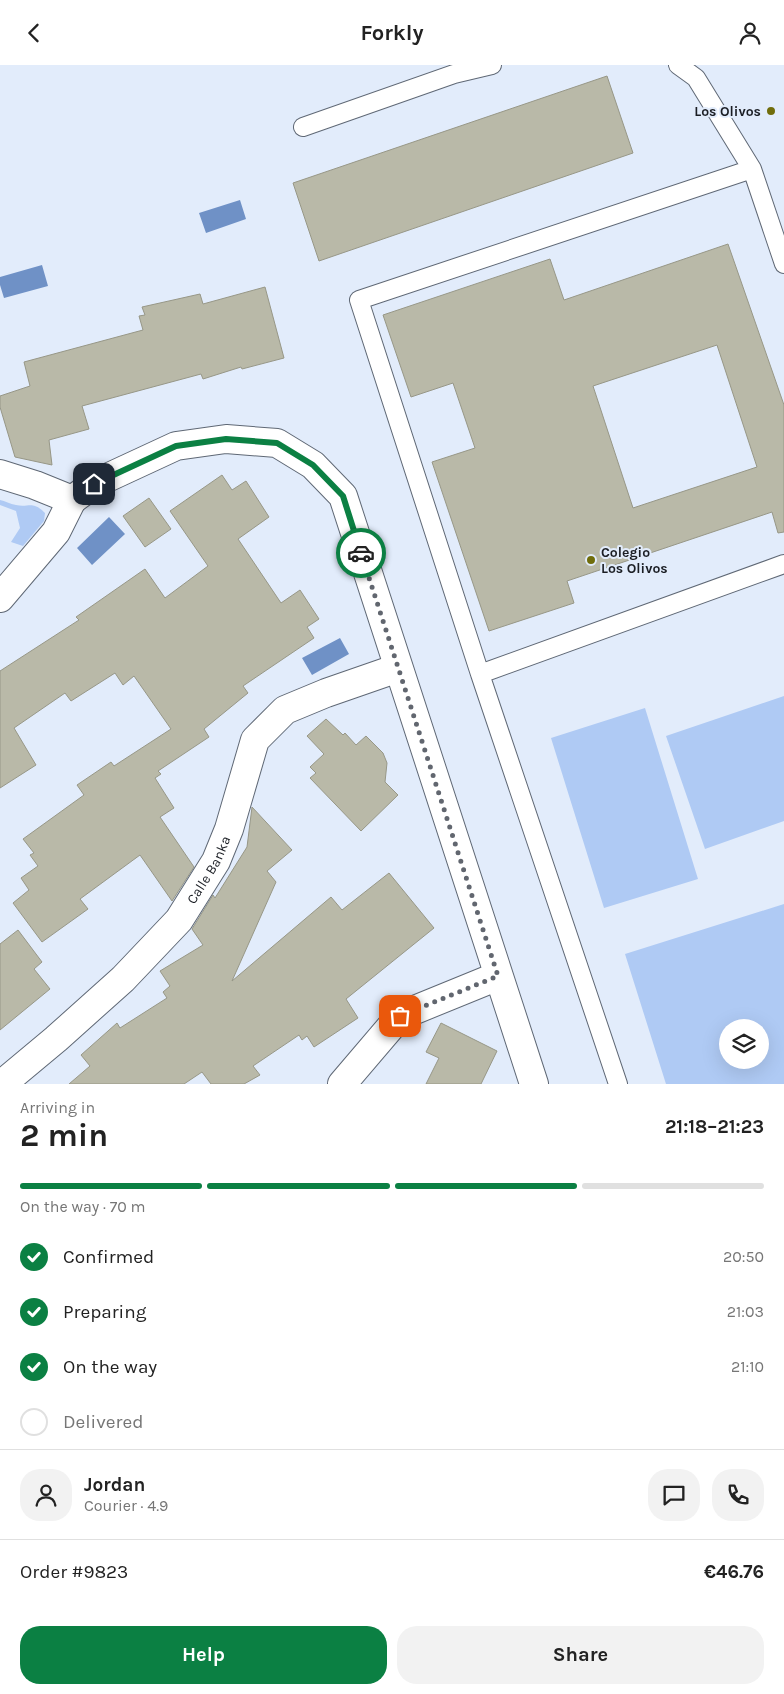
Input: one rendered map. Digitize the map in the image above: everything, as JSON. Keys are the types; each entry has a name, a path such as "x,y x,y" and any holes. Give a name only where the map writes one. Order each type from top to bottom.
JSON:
{"street":[{"path":"0,598 56,532 72,500 94,484 176,446 226,439 277,443 313,465 343,496 534,1084"},
{"path":"0,474 35,485 72,500"},
{"name":"Calle Banka","path":"2,1084 123,979 179,920 216,861 229,829 255,741 285,710 326,693 398,668"},
{"path":"342,1084 400,1016 498,976"}],"lane":[{"path":"303,127 454,69 492,65"},
{"path":"678,65 696,78 752,169 784,264"},
{"path":"618,1084 480,674 359,300 752,169"},
{"path":"480,674 784,564"}],"shaded area":[{"path":"240,200 246,219 206,233 199,213"},
{"path":"42,265 48,286 4,298 0,277"},
{"path":"0,500 20,506 34,506 45,513 44,521 23,546 11,542 20,528 16,511 0,505"},
{"path":"109,517 125,534 92,565 77,548"},
{"path":"340,638 349,654 312,675 302,658"},
{"path":"784,696 784,821 705,849 666,736"},
{"path":"645,708 698,879 604,908 551,738"},
{"path":"784,904 784,1084 666,1084 625,954"}],"building":[{"path":"607,76 633,153 319,261 293,183"},
{"path":"728,244 784,405 784,532 778,533 772,512 567,581 574,603 489,631 432,462 475,448 453,383 411,397 383,315 550,259 564,300","holes":["717,345 757,467 633,508 593,386"]},
{"path":"265,287 284,358 242,369 241,367 203,379 201,374 82,406 89,429 49,440 52,465 15,457 0,407 0,396 30,386 24,362 143,330 139,316 145,315 142,307 200,294 203,304"},
{"path":"222,475 232,490 246,481 269,517 238,539 281,603 300,590 319,619 307,627 314,638 243,686 248,693 204,729 209,737 158,771 161,774 155,778 174,808 160,817 194,867 172,901 140,855 80,899 88,909 42,942 13,903 29,890 21,878 38,866 30,855 34,853 23,839 84,795 77,785 111,762 114,766 171,729 134,676 123,685 115,673 71,701 65,693 14,728 36,765 0,788 0,671 79,620 76,617 145,569 165,598 208,566 170,511"},
{"path":"149,498 171,529 145,547 123,516"},
{"path":"326,719 343,735 345,733 356,745 366,736 383,753 387,763 385,782 398,795 361,831 310,778 316,773 310,767 324,754 307,736"},
{"path":"252,807 292,850 267,871 276,882 232,981 331,897 342,910 389,873 434,928 346,999 358,1018 314,1047 307,1036 302,1040 299,1035 253,1066 260,1075 244,1084 211,1084 202,1072 184,1084 69,1084 90,1066 81,1055 117,1023 120,1028 167,998 163,992 170,986 160,971 203,945 192,929 213,895 215,898 247,847"},
{"path":"18,930 42,962 34,969 50,989 0,1030 0,944"},
{"path":"441,1023 497,1051 481,1084 426,1084 439,1058 426,1052"}],"way so far":[{"path":"361,553 498,976 400,1016"}],"place":[{"name":"Los Olivos","path":"771,111"},
{"name":"Colegio Los Olivos","path":"591,560"}],"route":[{"path":"94,484 176,446 226,439 277,443 313,465 343,496 361,553"}]}
